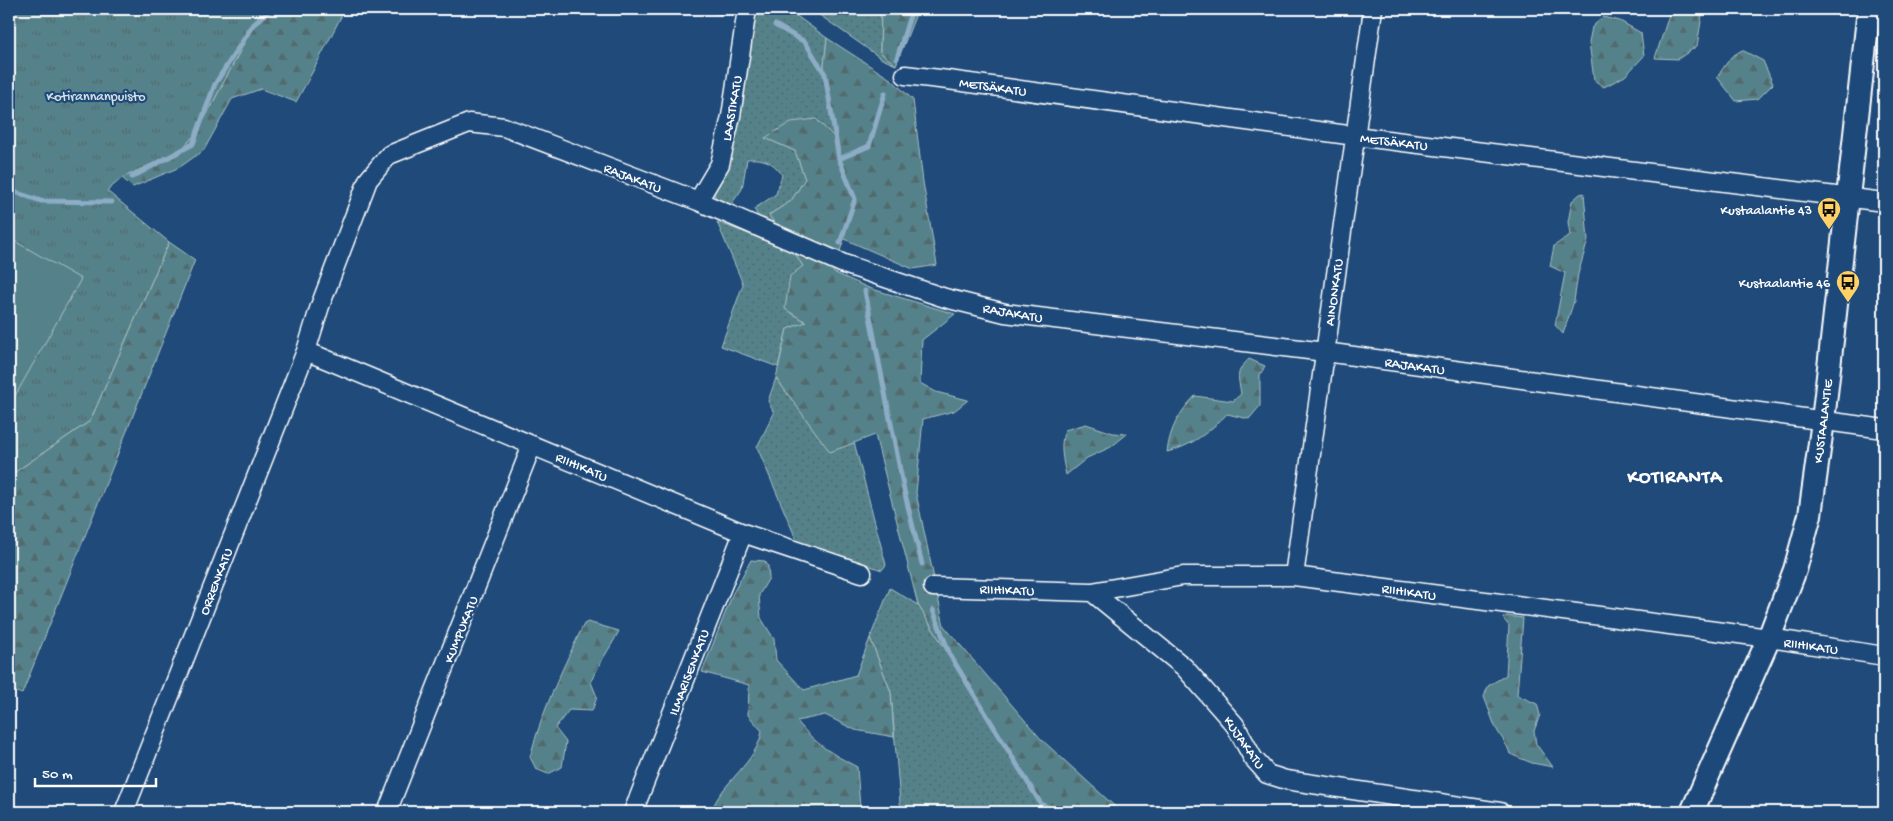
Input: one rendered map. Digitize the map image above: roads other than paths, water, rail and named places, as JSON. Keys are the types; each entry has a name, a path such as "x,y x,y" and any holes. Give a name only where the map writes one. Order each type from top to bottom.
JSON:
{"main road":[{"name":"KUSTAALANTIE","path":"1692,812 1769,638 1795,570 1810,515 1869,9"}],"street":[{"name":"LAASTIKATU","path":"698,201 720,164 731,116 747,9"},
{"name":"AINONKATU","path":"1294,576 1373,9"},
{"name":"METSÄKATU","path":"905,75 1354,136 1884,202"},
{"name":"RAJAKATU","path":"306,350 320,306 368,180 389,155 469,123 504,127 698,201 844,264 945,298 1005,314 1325,352 1822,422 1884,429"},
{"name":"RIIHIKATU","path":"306,350 743,533 862,573"},
{"name":"ORRENKATU","path":"124,812 306,350"},
{"name":"KUMPUKATU","path":"387,812 532,445"},
{"name":"ILMARISENKATU","path":"633,812 743,533"},
{"name":"RIIHIKATU","path":"933,587 1092,592 1183,576 1294,576 1769,638 1884,656"},
{"name":"KUJAKATU","path":"1092,592 1184,667 1235,725 1253,758 1267,774 1286,780 1500,812"}],"waterway":[{"path":"132,177 193,144 215,84 253,25 271,9"},
{"path":"705,9 723,13"},
{"path":"897,58 912,9"},
{"path":"775,25 805,42 825,74 839,159 855,199 840,243"},
{"path":"839,159 869,146 885,93"},
{"path":"9,190 41,201 112,202"},
{"path":"865,291 904,490 922,564"},
{"path":"933,610 950,655 1041,804 1055,812"}],"place":[{"name":"Kustaalantie 43","path":"1829,230"},
{"name":"Kustaalantie 46","path":"1848,303"}],"district":[{"name":"KOTIRANTA","path":"1675,475"}],"park label":[{"name":"Kotirannanpuisto","path":"96,95"}]}
